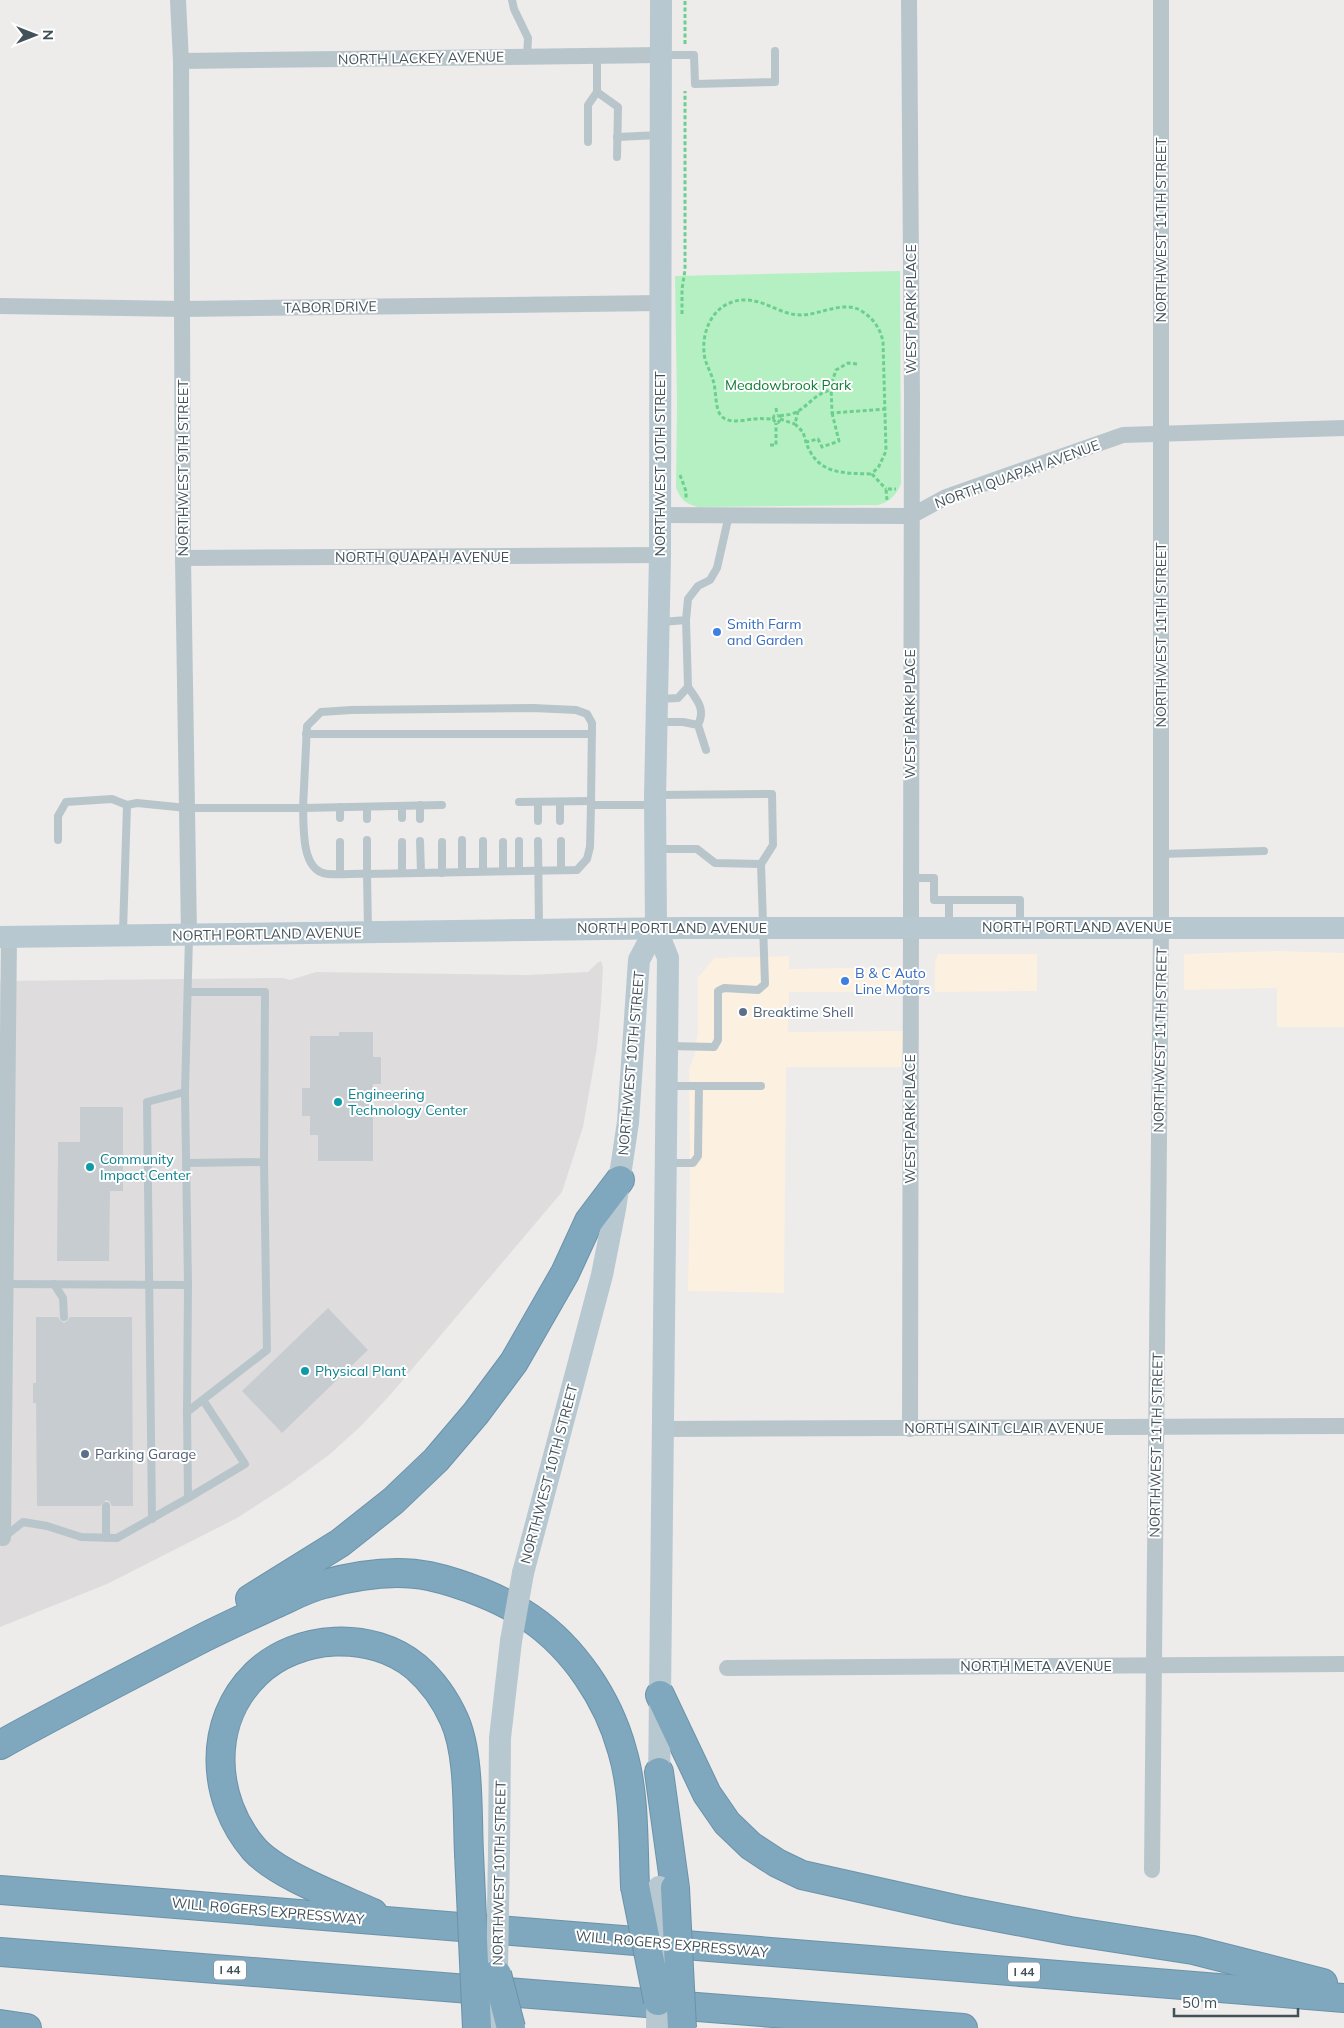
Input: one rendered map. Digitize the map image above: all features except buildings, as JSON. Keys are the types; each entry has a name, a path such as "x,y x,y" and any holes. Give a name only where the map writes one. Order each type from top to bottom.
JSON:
{"highway":[{"path":"88,1697 340,1543 393,1501 436,1460 476,1413 514,1362 565,1273 589,1221 620,1180"},
{"path":"0,1745 88,1697 230,1625 322,1584 356,1576 391,1573 428,1576 460,1585 495,1599 530,1618 555,1639 578,1664 597,1691 612,1721 622,1750 628,1781 656,1887 682,2028"},
{"path":"390,1921 295,1877 272,1864 255,1850 238,1827 229,1808 221,1782 219,1756 224,1728 232,1708 256,1674 277,1659 297,1649 321,1643 348,1641 394,1653 415,1666 430,1681 444,1700 454,1720 462,1748 477,2028"},
{"path":"660,1695 707,1794 727,1823 751,1846 777,1863 802,1875 959,1910 1070,1931 1194,1950 1344,1988"},
{"path":"658,2001 656,1887 659,1772"},
{"name":"WILL ROGERS EXPRESSWAY","path":"0,1890 1344,1998"},
{"name":"I 44","path":"0,1952 963,2028"},
{"path":"497,1974 511,2028"},
{"path":"756,2011 792,2028"},
{"path":"0,2024 28,2028"}],"main road":[{"name":"NORTHWEST 10TH STREET","path":"659,1772 668,1046 668,958 656,928 655,849 660,555 661,0"},
{"name":"NORTH PORTLAND AVENUE","path":"4,937 764,927 1344,928"},
{"name":"NORTHWEST 10TH STREET","path":"496,2028 500,1738 511,1641 523,1573 602,1274 620,1180 631,1092 639,960 656,928"},
{"path":"657,2028 658,2001"}],"street":[{"name":"NORTHWEST 9TH STREET","path":"178,0 181,61 183,558 189,936"},
{"name":"WEST PARK PLACE","path":"909,0 911,490 910,1429"},
{"name":"NORTHWEST 11TH STREET","path":"1152,1870 1152,1665 1161,928 1161,0"},
{"name":"NORTH LACKEY AVENUE","path":"181,61 661,55"},
{"name":"TABOR DRIVE","path":"0,306 183,309 660,303"},
{"name":"NORTH QUAPAH AVENUE","path":"660,515 911,516 946,497 1123,435 1344,428"},
{"name":"NORTH QUAPAH AVENUE","path":"183,558 660,555"},
{"path":"1,1539 5,1284 4,937"},
{"name":"NORTH SAINT CLAIR AVENUE","path":"664,1429 1344,1426"},
{"name":"NORTH META AVENUE","path":"727,1668 1344,1664"}],"lane":[{"path":"512,0 514,9 528,38 527,57"},
{"path":"661,55 694,56 695,84 775,82 775,51"},
{"path":"588,142 588,105 597,92 597,56"},
{"path":"597,92 618,107 617,157"},
{"path":"617,137 661,135"},
{"path":"706,750 698,725 702,717 702,708 688,687 686,620 688,599 698,586 710,580 717,568 729,515"},
{"path":"659,622 686,620"},
{"path":"657,699 678,698 688,687"},
{"path":"533,708 576,710 588,714 592,724 590,847 588,859 577,870 367,874 323,873 313,865 306,852 303,808 306,734 306,726 321,712 533,708"},
{"path":"657,722 683,722 698,725"},
{"path":"306,734 592,734"},
{"path":"519,802 591,803 772,794 773,845 761,864 765,984 758,990 724,988 718,991 718,1040 714,1046 668,1046"},
{"path":"58,840 58,816 66,802 112,799 127,805 137,803 187,808 442,805"},
{"path":"538,802 538,822"},
{"path":"560,802 560,822"},
{"path":"123,936 127,805"},
{"path":"402,806 402,818"},
{"path":"420,806 420,819"},
{"path":"340,807 340,818"},
{"path":"367,807 367,818"},
{"path":"367,840 368,932"},
{"path":"462,840 462,872"},
{"path":"420,841 421,873"},
{"path":"483,841 483,872"},
{"path":"520,841 520,871"},
{"path":"538,841 539,929"},
{"path":"561,841 561,870"},
{"path":"340,842 340,873"},
{"path":"402,842 402,873"},
{"path":"442,842 442,873"},
{"path":"504,842 504,871"},
{"path":"655,849 697,849 715,863 761,864"},
{"path":"1161,854 1264,852"},
{"path":"910,878 934,878 934,900 1020,900 1020,927"},
{"path":"949,900 949,927"},
{"path":"188,1498 188,1285 184,1092 189,936"},
{"path":"187,1412 267,1350 264,1162 265,992 188,992"},
{"path":"667,1086 761,1086"},
{"path":"667,1164 693,1163 698,1156 699,1086"},
{"path":"152,1519 147,1102 184,1092"},
{"path":"186,1163 264,1162"},
{"path":"5,1284 188,1285"},
{"path":"54,1284 63,1298 64,1317"},
{"path":"1,1539 22,1522 47,1526 82,1538 117,1538 245,1464 203,1400"},
{"path":"106,1506 106,1538"}],"path":[{"path":"682,318 682,289 685,270 685,0"},
{"path":"775,421 757,418 733,421 725,418 718,412 714,382 705,359 704,344 706,328 713,315 723,306 733,301 746,300 759,302 783,312 798,315 843,307 863,311 878,326 882,333 886,451 880,466 872,474"},
{"path":"806,442 818,439 822,447 839,441 832,413 832,377 836,370 848,363 857,364"},
{"path":"770,445 776,445 774,416 779,417 793,414 814,397 822,392 831,390"},
{"path":"776,408 779,417 795,424 803,432 814,458 830,470 838,473 872,474 886,489 888,516"},
{"path":"832,413 885,409"},
{"path":"795,424 798,410"},
{"path":"775,421 779,417"},
{"path":"679,474 686,491 686,515"},
{"path":"886,489 911,490"}],"shaded area":[{"path":"1277,951 1344,953 1344,1027 1277,1027 1277,988 1184,990 1184,954"},
{"path":"938,954 1037,954 1037,991 935,992 935,963"},
{"path":"789,956 789,969 902,967 902,992 789,992 788,1032 903,1031 901,1067 786,1067 784,1293 688,1291 689,1069 695,1054 698,1031 698,978 714,958"},
{"path":"601,961 603,967 597,1047 583,1127 562,1192 391,1394 361,1426 330,1454 288,1485 237,1518 107,1584 0,1627 0,981 283,978 290,980 316,972 527,975 588,972"}],"green space":[{"name":"Meadowbrook Park","path":"900,271 901,484 892,498 878,505 698,507 684,501 676,488 675,276"}],"place":[{"name":"Smith Farm and Garden","path":"717,632"},
{"name":"B & C Auto Line Motors","path":"845,981"},
{"name":"Breaktime Shell","path":"743,1012"},
{"name":"Engineering Technology Center","path":"338,1102"},
{"name":"Community Impact Center","path":"90,1167"},
{"name":"Physical Plant","path":"305,1371"},
{"name":"Parking Garage","path":"85,1454"}]}
